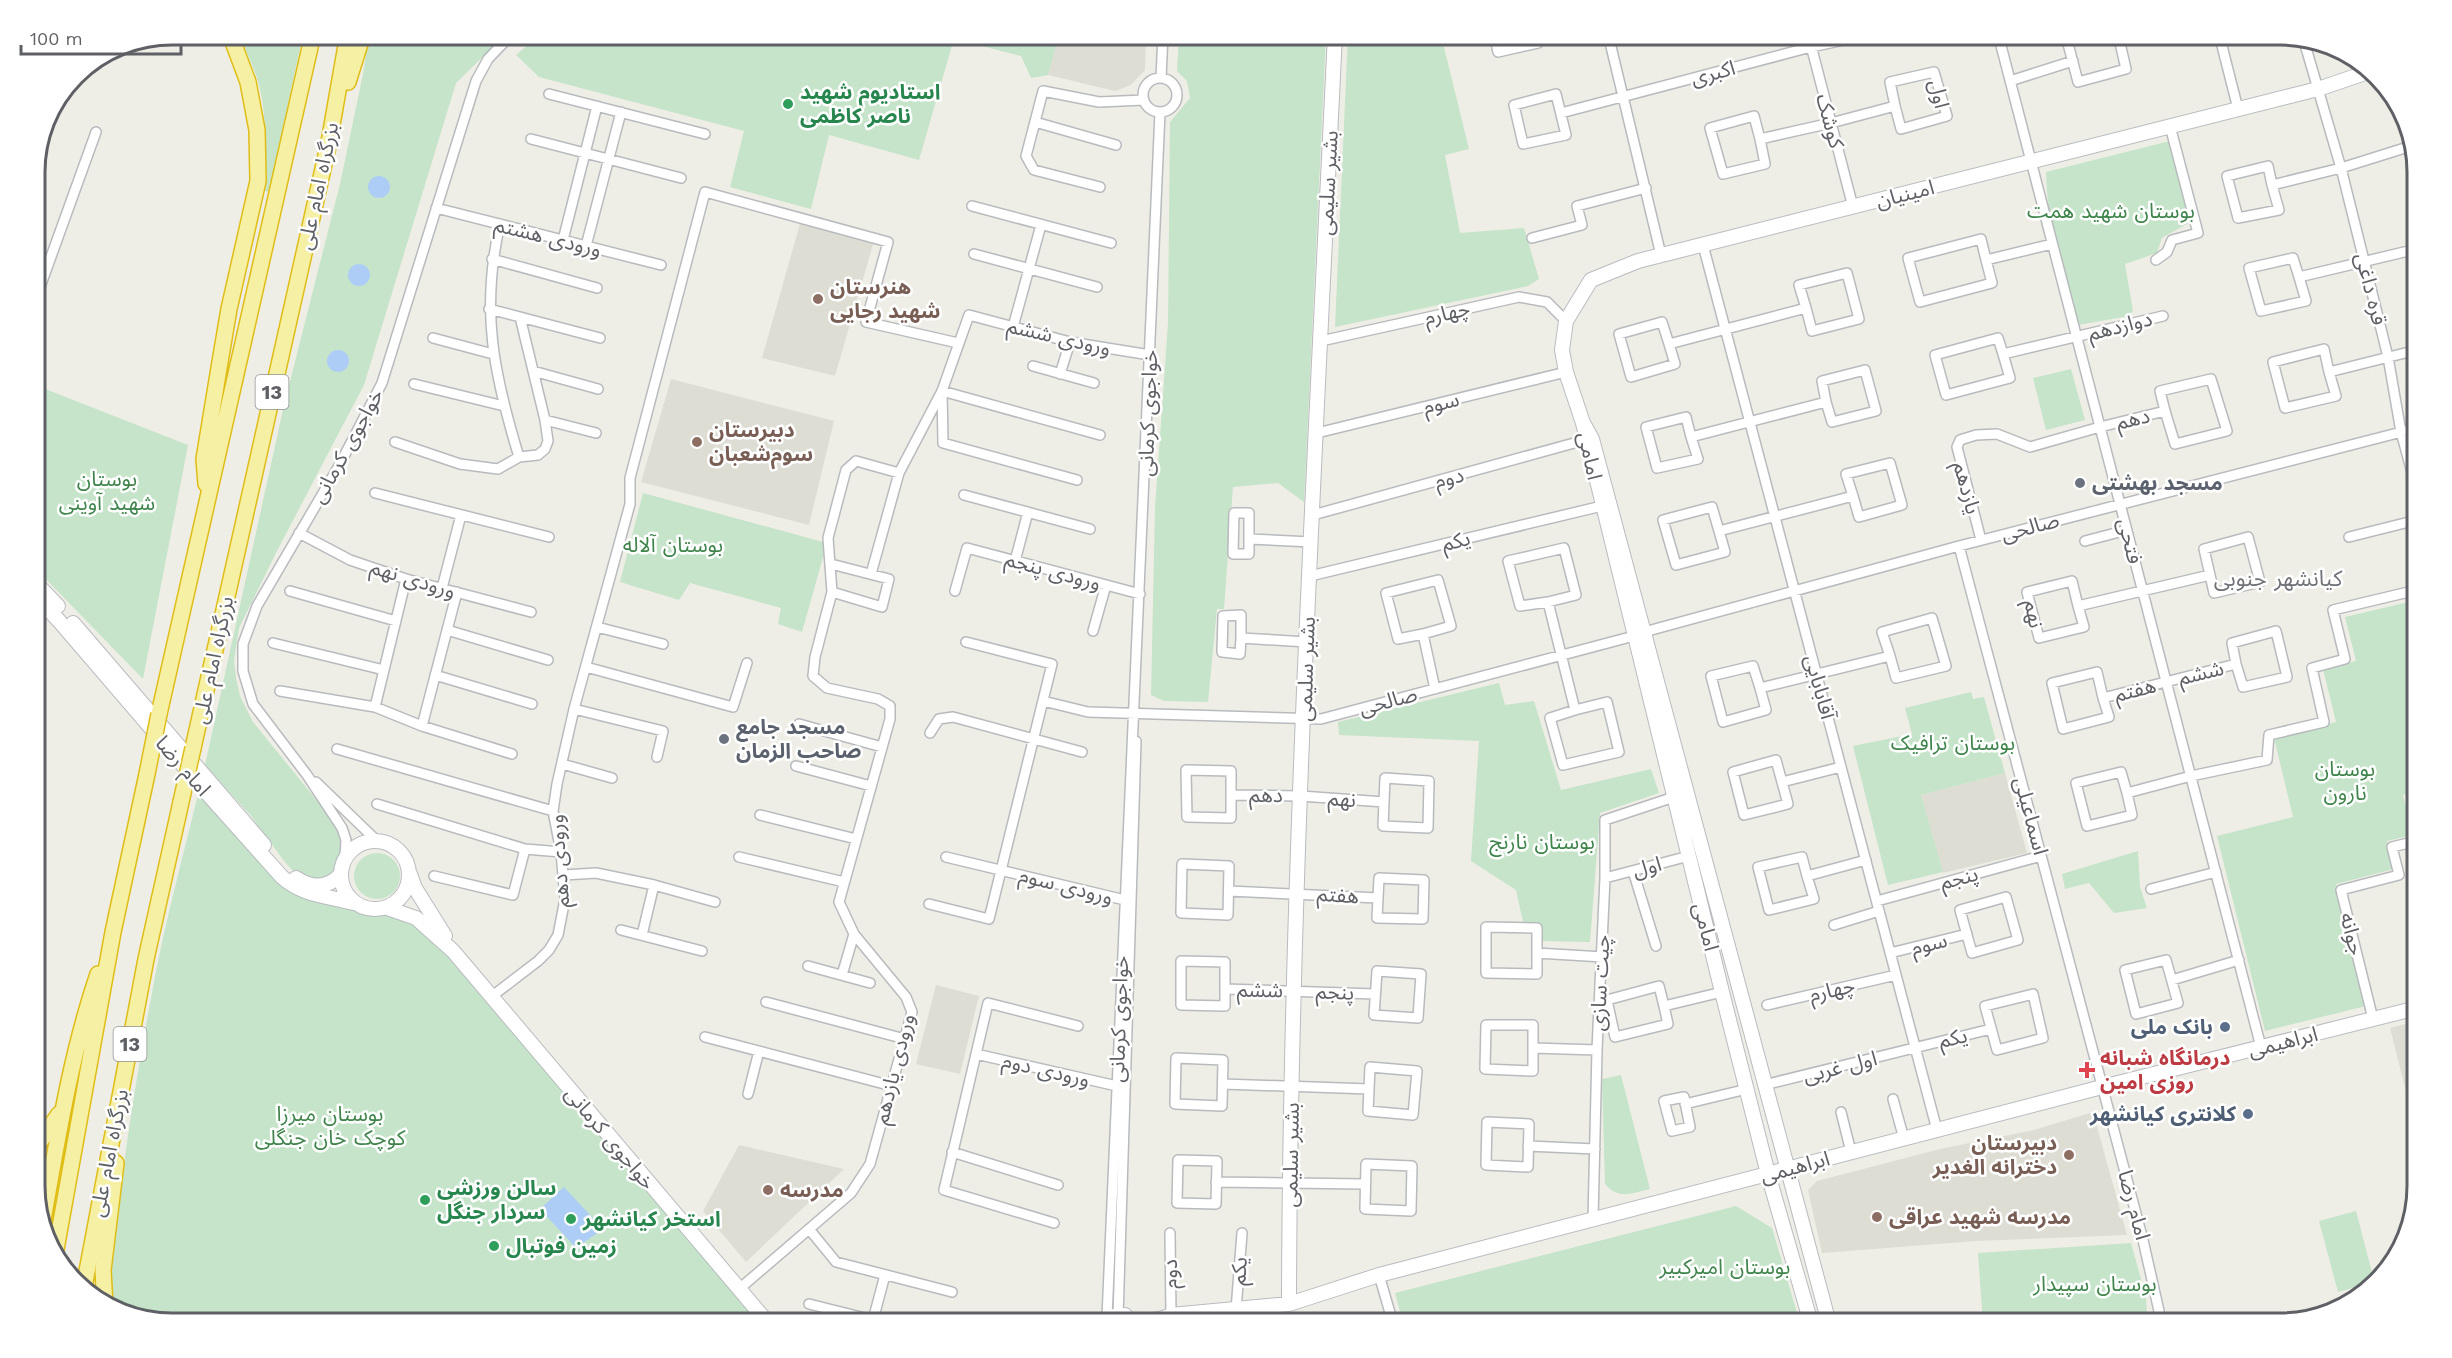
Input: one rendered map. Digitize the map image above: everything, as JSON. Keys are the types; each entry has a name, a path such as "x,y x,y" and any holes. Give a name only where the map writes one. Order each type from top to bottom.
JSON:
{"highway":[{"path":"207,501 204,459 229,309 253,206 259,157 257,130 248,82 234,45"},
{"name":"بزرگراه امام علی","path":"58,1241 112,932 311,45"},
{"name":"بزرگراه امام علی","path":"86,1279 146,959 329,142 346,45"},
{"path":"329,142 360,45"},
{"path":"46,1203 63,1106 87,1005 112,932"},
{"path":"45,1134 63,1106"},
{"path":"104,1293 103,1270 117,1158 116,1117"}],"main road":[{"name":"بشیر سلیمی","path":"1289,1304 1289,1184 1301,796 1334,45"},
{"name":"امینیان","path":"1583,423 1566,372 1562,350 1566,321 1591,280 1638,261 2318,89 2361,74"},
{"name":"امامی","path":"1583,423 1585,440 1602,506 1826,1313"},
{"name":"امامی","path":"1583,423 1592,439 1639,634 1674,797 1768,1174 1808,1313"},
{"name":"امام رضا","path":"45,593 141,700 284,868 299,880 317,886 332,882 340,875"},
{"name":"امام رضا","path":"45,606 282,877 293,887 312,895 354,903"},
{"path":"377,841 388,843 396,848 403,855 416,888 453,951 416,918 387,908 367,909 354,903 344,892 340,875 345,857 360,844 377,841"},
{"path":"387,908 402,897 406,890 409,872"},
{"name":"خواجوی کرمانی","path":"453,951 759,1313"},
{"name":"ابراهیمی","path":"1229,1313 1236,1310 1289,1304 1379,1275 2102,1087 2407,1010"},
{"path":"1747,1089 1764,1085"},
{"name":"ابراهیمی","path":"1139,1313 1165,1313"}],"street":[{"name":"خواجوی کرمانی","path":"307,775 253,704 243,671 243,644 249,624 340,464 382,383 476,81 488,59 501,45"},
{"path":"1161,78 1162,45"},
{"path":"1496,45 1498,52 1529,45"},
{"path":"1611,45 1661,255"},
{"name":"اکبری","path":"1624,97 1821,45"},
{"name":"فتحی","path":"2001,45 2261,1047"},
{"path":"2068,45 2078,82 2126,69 2121,45"},
{"path":"2222,45 2238,109"},
{"name":"کوشک","path":"1811,47 1853,207"},
{"name":"قره داغی","path":"2306,48 2341,168 2388,357 2407,454"},
{"path":"2010,81 2073,62"},
{"name":"اول","path":"1934,72 1947,116 1901,129 1895,106 1890,82 1934,72"},
{"path":"1155,78 1161,78 1171,81 1178,95 1174,105 1160,112 1150,109 1144,100 1144,89 1146,84 1155,78"},
{"path":"1100,187 1034,170 1026,156 1043,91 1099,102 1144,100"},
{"path":"549,94 705,134"},
{"path":"1556,94 1561,113 1566,135 1523,144 1514,105 1556,94"},
{"path":"1561,113 1624,97"},
{"path":"563,240 597,106"},
{"path":"1760,139 1895,106"},
{"path":"586,246 621,112"},
{"name":"خواجوی کرمانی","path":"1112,1313 1117,1086 1137,752 1135,714 1160,112"},
{"path":"1754,116 1760,139 1765,164 1723,174 1710,128 1754,116"},
{"path":"1035,122 1116,145"},
{"path":"2156,260 2167,252 2172,240 2198,233 2170,126"},
{"path":"45,273 96,132"},
{"path":"531,139 681,178"},
{"path":"2272,185 2341,168 2405,148"},
{"path":"2268,166 2272,185 2279,210 2238,218 2227,176 2268,166"},
{"path":"1532,238 1582,225 1577,206 1646,188"},
{"name":"ورودی دهم","path":"491,997 538,961 554,943 563,917 564,875 553,811 562,764 574,709 630,504 630,478 705,192 888,242 866,322 958,343"},
{"path":"972,206 1110,243"},
{"name":"ورودی هشتم","path":"436,208 661,265"},
{"path":"500,224 492,259 489,309 493,354 504,406 519,457"},
{"path":"1013,327 1041,225"},
{"path":"1981,239 1986,260 1992,283 1920,302 1908,258 1981,239"},
{"path":"1986,260 2052,244"},
{"name":"آقابابایی","path":"1703,245 1937,1130"},
{"path":"2299,277 2407,251"},
{"path":"974,254 1097,287"},
{"path":"2293,258 2299,277 2306,301 2261,311 2249,268 2293,258"},
{"path":"492,259 597,288"},
{"path":"1847,273 1859,319 1812,331 1806,308 1799,285 1847,273"},
{"name":"چهارم","path":"1321,341 1519,297 1547,302 1566,321"},
{"path":"1669,344 1806,308"},
{"path":"489,309 600,338"},
{"name":"ورودی ششم","path":"958,343 969,315 1070,342 1150,356"},
{"name":"دوازدهم","path":"2003,354 2163,316"},
{"path":"395,442 460,464 498,469 519,457 538,455 545,449 548,441 545,420 520,317"},
{"path":"1662,322 1669,344 1675,364 1631,376 1619,334 1662,322"},
{"path":"434,338 493,354"},
{"path":"1998,338 2003,354 2010,378 1946,394 1935,355 1998,338"},
{"path":"1060,374 1070,342"},
{"path":"871,574 899,473 942,391 958,343"},
{"path":"2324,349 2329,372 2336,396 2285,408 2273,362 2324,349"},
{"path":"2329,372 2407,352"},
{"path":"1033,366 1094,383"},
{"path":"1865,370 1876,411 1832,422 1826,402 1822,381 1865,370"},
{"path":"533,371 598,389"},
{"name":"سوم","path":"1317,433 1566,372"},
{"name":"دهم","path":"2211,379 2227,431 2175,444 2165,411 2160,391 2211,379"},
{"path":"414,384 504,406"},
{"path":"942,391 1100,435"},
{"path":"942,391 943,443 1077,480"},
{"path":"1691,437 1826,402"},
{"name":"دهم","path":"2100,427 2165,411"},
{"path":"1686,417 1691,437 1698,459 1657,468 1646,427 1686,417"},
{"path":"545,420 596,433"},
{"name":"یازدهم","path":"1980,540 1957,442 1977,435 1997,434 2030,447 2100,427"},
{"name":"صالحی","path":"1043,701 1088,712 1321,719 1560,656 1980,540 2407,430"},
{"name":"دوم","path":"1313,515 1585,440"},
{"path":"831,564 889,579 882,607 832,592 828,538 846,470 856,461 899,473"},
{"path":"1890,463 1902,505 1859,517 1853,496 1846,474 1890,463"},
{"path":"375,492 549,537"},
{"path":"964,495 1090,529"},
{"path":"1719,531 1853,496"},
{"name":"یکم","path":"1310,576 1602,506"},
{"path":"1712,507 1719,531 1725,552 1676,565 1663,520 1712,507"},
{"path":"1015,561 1028,512"},
{"path":"442,588 460,515"},
{"path":"2349,537 2407,522"},
{"path":"2085,541 2127,530"},
{"name":"ورودی نهم","path":"299,533 350,560 406,579 531,612"},
{"path":"2248,537 2260,582 2214,593 2210,575 2204,549 2248,537"},
{"path":"1249,539 1311,542"},
{"name":"اسماعیلی","path":"1959,546 2102,1087"},
{"name":"ورودی پنجم","path":"955,591 967,548 1140,594"},
{"path":"1564,548 1576,595 1548,602 1520,606 1508,561 1564,548"},
{"path":"2078,606 2210,575"},
{"path":"375,707 406,579"},
{"path":"1438,580 1451,626 1423,634 1398,639 1386,593 1438,580"},
{"name":"نهم","path":"2072,581 2078,606 2084,627 2039,638 2027,592 2072,581"},
{"path":"1093,631 1106,585"},
{"path":"290,591 396,621"},
{"path":"422,726 457,592"},
{"name":"ورودی یازدهم","path":"738,1290 851,1193 870,1164 912,1012 906,997 854,934 839,902 890,719 890,706 878,699 827,688 813,676 814,657 832,592"},
{"path":"2127,794 2191,776 2267,760 2270,735 2324,722 2312,668 2345,659 2333,610 2407,592"},
{"path":"1548,602 1575,711"},
{"path":"1932,618 1946,666 1896,678 1890,656 1882,632 1932,618"},
{"path":"597,627 663,644"},
{"path":"447,630 548,660"},
{"name":"ششم","path":"2276,631 2288,677 2243,687 2236,664 2232,643 2276,631"},
{"path":"1423,634 1435,689"},
{"path":"1241,638 1307,642"},
{"path":"928,904 989,919 1052,664 966,642"},
{"path":"273,643 384,670"},
{"path":"1760,688 1890,656"},
{"path":"586,667 733,707 747,663"},
{"name":"ششم","path":"2166,682 2236,664"},
{"path":"1753,666 1760,688 1766,710 1723,722 1711,676 1753,666"},
{"name":"هفتم","path":"2097,672 2103,698 2109,717 2063,729 2052,683 2097,672"},
{"path":"435,675 532,704"},
{"name":"هفتم","path":"2103,698 2166,682"},
{"path":"280,691 375,707 422,726 512,754"},
{"path":"1607,702 1619,752 1563,765 1550,718 1575,711 1607,702"},
{"path":"574,709 663,731 657,757"},
{"path":"930,733 939,719 953,717 1082,752"},
{"path":"799,724 882,747"},
{"path":"337,749 553,811"},
{"path":"1776,760 1782,782 1788,804 1744,815 1733,772 1776,760"},
{"path":"562,764 612,778"},
{"path":"796,766 871,786"},
{"path":"1782,782 1841,767"},
{"path":"1186,770 1231,771 1231,795 1231,818 1187,817 1186,770"},
{"path":"2121,772 2127,794 2132,815 2087,826 2076,783 2121,772"},
{"path":"307,775 377,841"},
{"path":"307,775 342,828 346,840 345,857"},
{"path":"1385,778 1429,781 1428,828 1383,826 1384,802 1385,778"},
{"name":"دهم","path":"1231,795 1301,796"},
{"name":"نهم","path":"1301,796 1384,802"},
{"name":"چیت سازی","path":"1593,1219 1597,1050 1603,957 1605,820 1674,797"},
{"path":"377,804 525,849 561,852"},
{"path":"760,815 856,839"},
{"name":"جوانه","path":"2373,1019 2341,890 2399,875 2392,847 2407,843"},
{"path":"434,876 513,895 525,849"},
{"path":"739,856 844,882"},
{"name":"اول","path":"1605,878 1689,856"},
{"name":"پنجم","path":"1878,906 2041,856"},
{"name":"ورودی سوم","path":"946,857 1128,901"},
{"path":"1802,857 1807,876 1814,900 1769,910 1758,867 1802,857"},
{"path":"1807,876 1866,860"},
{"path":"1182,864 1230,866 1229,891 1228,915 1181,913 1182,864"},
{"path":"1633,871 1656,946"},
{"path":"2151,889 2216,872"},
{"path":"564,875 596,873 654,885 715,902"},
{"path":"1379,878 1424,880 1423,919 1377,918 1378,898 1379,878"},
{"path":"642,935 654,885"},
{"name":"هفتم","path":"1229,891 1378,898"},
{"path":"2006,897 2018,940 1972,953 1966,934 1960,910 2006,897"},
{"name":"خواجوی کرمانی","path":"1112,1313 1128,901"},
{"path":"1834,925 1878,906"},
{"path":"1486,927 1537,928 1537,953 1536,974 1486,973 1486,927"},
{"path":"621,930 702,951"},
{"path":"842,975 854,934"},
{"name":"سوم","path":"1890,953 1966,934"},
{"path":"1537,953 1603,957"},
{"path":"2166,960 2172,980 2178,1003 2136,1014 2125,970 2166,960"},
{"path":"2172,980 2239,960"},
{"path":"1181,961 1225,962 1225,989 1225,1006 1180,1005 1181,961"},
{"path":"808,966 870,983"},
{"path":"1377,970 1421,974 1418,1018 1374,1015 1376,994 1377,970"},
{"name":"چهارم","path":"1767,1005 1896,975"},
{"path":"1659,986 1664,1006 1668,1024 1615,1037 1607,1000 1659,986"},
{"name":"ششم","path":"1225,989 1295,991"},
{"name":"پنجم","path":"1295,991 1376,994"},
{"path":"1664,1006 1722,992"},
{"path":"2033,994 2043,1038 1997,1050 1991,1029 1985,1006 2033,994"},
{"path":"766,1002 905,1039"},
{"path":"1054,1223 944,1190 988,1003 1078,1026"},
{"path":"1486,1025 1533,1025 1533,1048 1533,1071 1485,1070 1486,1025"},
{"name":"یکم","path":"1915,1047 1991,1029"},
{"path":"705,1037 892,1086"},
{"name":"اول غربی","path":"1764,1085 1915,1047"},
{"path":"1533,1048 1597,1050"},
{"path":"748,1094 759,1052"},
{"name":"ورودی دوم","path":"976,1054 1117,1086"},
{"path":"1176,1058 1223,1060 1223,1084 1222,1106 1175,1104 1176,1058"},
{"path":"1370,1067 1417,1071 1413,1115 1368,1112 1369,1089 1370,1067"},
{"path":"1223,1084 1369,1089"},
{"name":"امام رضا","path":"2102,1087 2143,1239 2159,1313"},
{"path":"1685,1104 1747,1089"},
{"path":"1893,1099 1904,1138"},
{"path":"1840,1112 1851,1152"},
{"path":"1487,1122 1529,1124 1528,1146 1528,1167 1486,1165 1487,1122"},
{"path":"1528,1146 1595,1149"},
{"path":"952,1152 1058,1185"},
{"path":"1178,1160 1217,1161 1216,1182 1216,1204 1178,1203 1178,1160"},
{"path":"1366,1164 1412,1166 1411,1211 1365,1209 1365,1184 1366,1164"},
{"path":"1216,1182 1365,1184"},
{"path":"809,1229 836,1262 952,1292"},
{"name":"دوم","path":"1170,1233 1171,1313"},
{"name":"یکم","path":"1236,1310 1242,1233"},
{"path":"875,1313 885,1275"},
{"path":"1379,1275 1390,1313"},
{"path":"809,1304 845,1313"},
{"path":"1273,1305 1274,1313"}],"shaded area":[{"path":"1056,45 1146,45 1145,70 1131,85 1115,91 1048,75"},
{"name":"هنرستان شهید رجایی","path":"801,220 874,241 835,376 762,358"},
{"path":"671,379 834,421 809,525 641,482"},
{"path":"2005,773 2027,853 1943,873 1921,795"},
{"path":"936,985 979,996 960,1074 916,1064"},
{"path":"2407,1024 2407,1095 2390,1028"},
{"path":"2093,1112 2127,1235 1976,1241 1822,1253 1808,1190 1817,1181 1940,1149 2034,1130"},
{"name":"مدرسه","path":"739,1145 844,1169 746,1262 703,1211"}],"green space":[{"path":"243,45 301,45 269,192 262,190 265,134 263,104 255,72"},
{"path":"367,45 495,45 456,83 364,385 239,628 234,661 240,696 253,722 332,819 339,833 341,847 336,869 332,876 318,881 295,873 251,816 205,765 284,405 340,184"},
{"name":"استادیوم شهید ناصر کاظمی","path":"527,45 952,45 919,160 829,135 811,209 730,187 744,131 539,77 516,55"},
{"path":"978,45 1056,45 1048,75 1031,78 1021,56"},
{"path":"1178,45 1326,45 1304,502 1278,483 1233,487 1224,609 1217,609 1208,702 1164,701 1151,695 1155,508 1168,323 1170,122 1190,98 1187,81 1177,71"},
{"path":"1348,45 1443,45 1469,149 1445,155 1460,233 1524,228 1539,279 1528,286 1335,327"},
{"name":"بوستان شهید همت","path":"2170,141 2192,221 2162,238 2157,253 2125,264 2133,311 2129,316 2078,325 2056,250 2049,211 2046,172"},
{"path":"2071,369 2085,420 2046,430 2033,378"},
{"name":"بوستان شهید آوینی","path":"45,389 188,445 143,679 45,578"},
{"name":"بوستان آلاله","path":"643,493 827,543 802,632 778,624 781,608 690,583 679,600 620,582"},
{"name":"بوستان نارون","path":"2407,602 2407,794 2403,795 2407,811 2407,836 2387,841 2394,869 2336,884 2366,1006 2265,1031 2217,836 2293,817 2274,738 2336,722 2323,669 2356,661 2345,617"},
{"name":"بوستان نارنج","path":"1499,683 1505,705 1534,701 1561,790 1651,769 1659,793 1600,813 1590,942 1540,941 1540,925 1523,922 1516,890 1471,861 1479,741 1339,735 1338,722"},
{"name":"بوستان ترافیک","path":"1971,692 1973,699 1984,697 2005,773 1921,795 1943,872 1888,885 1853,746 1912,734 1905,708"},
{"name":"بوستان میرزا کوچک خان جنگلی","path":"199,790 277,875 364,914 411,920 432,939 754,1313 172,1313 139,1309 108,1296 107,1289 127,1141 145,1030 174,891"},
{"path":"2138,851 2140,887 2147,908 2114,913 2089,883 2065,889 2062,874"},
{"path":"377,853 393,860 400,876 393,892 377,899 361,892 354,876 361,860"},
{"path":"1621,1075 1650,1189 1626,1194 1615,1192 1605,1184 1602,1079"},
{"path":"56,1128 45,1190 45,1143"},
{"name":"بوستان امیرکبیر","path":"1736,1206 1772,1228 1797,1313 1400,1313 1395,1293"},
{"path":"2356,1211 2372,1273 2357,1287 2338,1292 2319,1221"},
{"name":"بوستان سپیدار","path":"2131,1243 2146,1297 2147,1313 1982,1313 1978,1253"}],"water":[{"path":"379,176 387,179 390,187 387,195 379,198 371,195 368,187 371,179"},
{"path":"359,264 367,267 370,275 367,283 359,286 351,283 348,275 351,267"},
{"path":"338,350 346,353 349,361 346,369 338,372 330,369 327,361 330,353"},
{"name":"استخر کیانشهر","path":"564,1187 603,1229 576,1248 540,1209"}],"place":[{"name":"استادیوم شهید ناصر کاظمی","path":"788,104"},
{"name":"هنرستان شهید رجایی","path":"818,299"},
{"name":"دبیرستان سوم‌شعبان","path":"697,442"},
{"name":"مسجد بهشتی","path":"2080,483"},
{"name":"مسجد جامع صاحب الزمان","path":"724,739"},
{"name":"بانک ملی","path":"2225,1027"},
{"name":"درمانگاه شبانه روزی امین","path":"2087,1070"},
{"name":"کلانتری کیانشهر","path":"2248,1114"},
{"name":"دبیرستان دخترانه الغدیر","path":"2069,1155"},
{"name":"مدرسه","path":"768,1190"},
{"name":"سالن ورزشی سردار جنگل","path":"425,1200"},
{"name":"مدرسه شهید عراقی","path":"1877,1217"},
{"name":"استخر کیانشهر","path":"571,1219"},
{"name":"زمین فوتبال","path":"494,1246"}],"district":[{"name":"کیانشهر جنوبی","path":"2278,578"}]}
